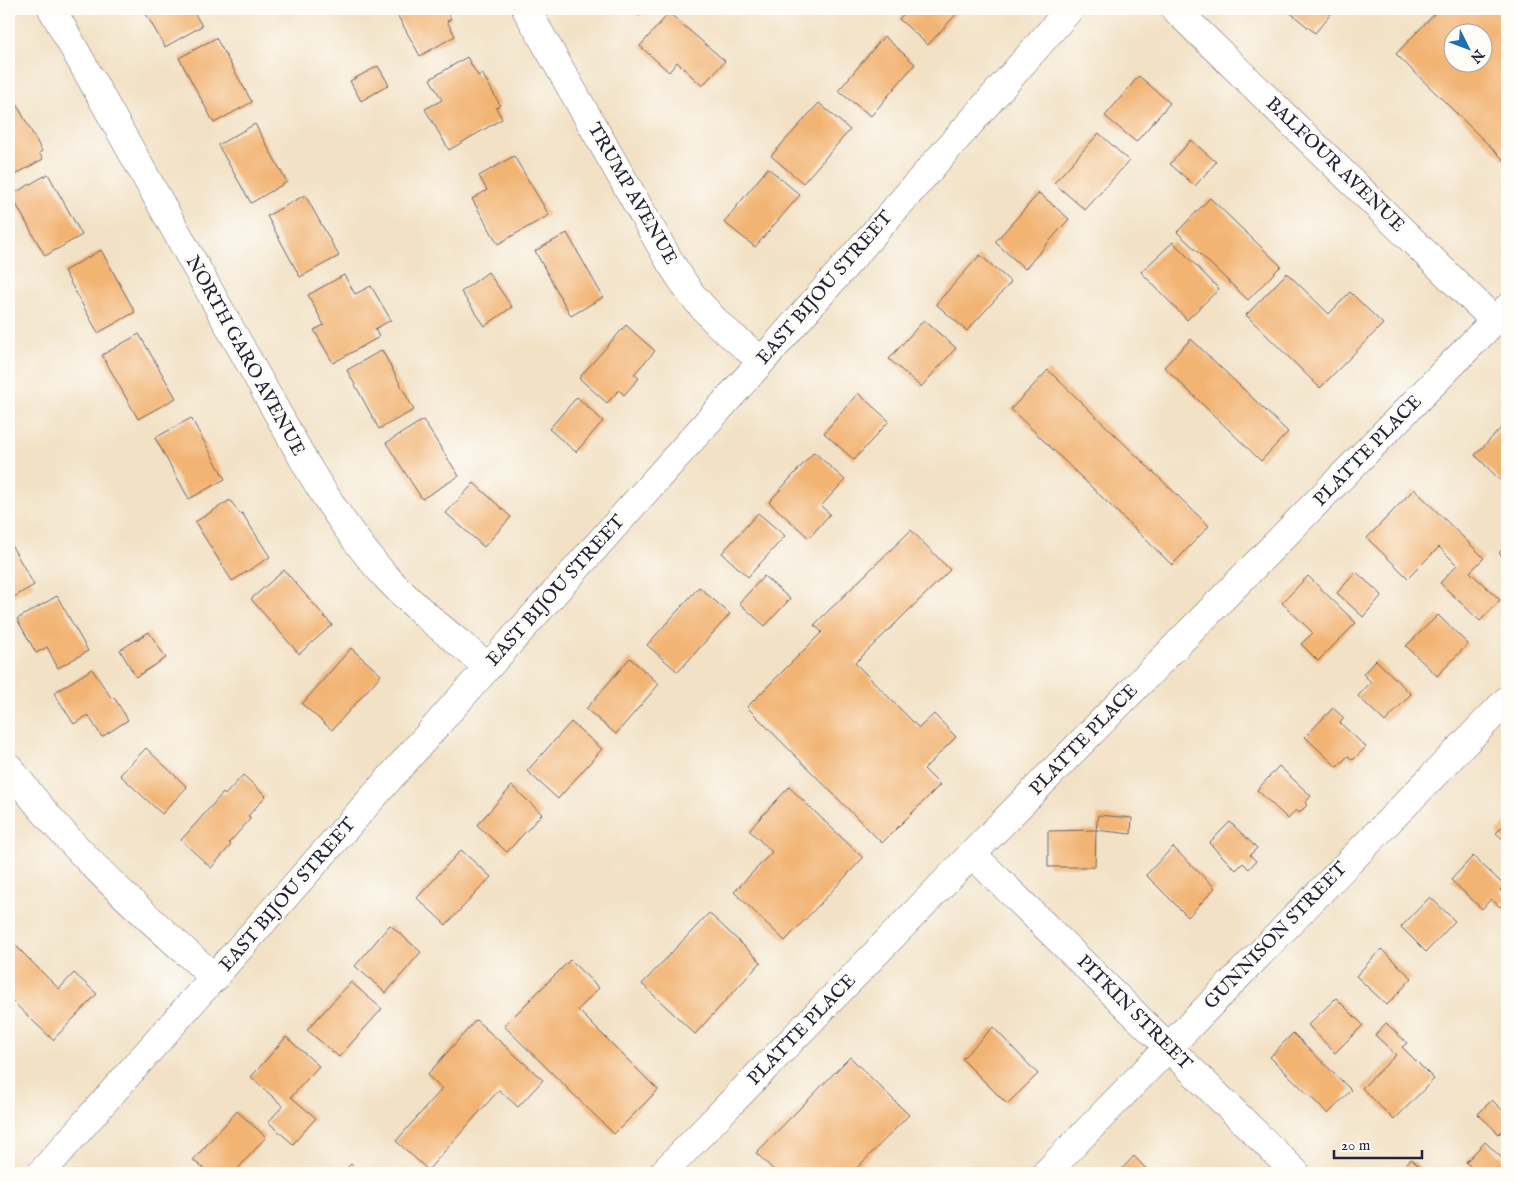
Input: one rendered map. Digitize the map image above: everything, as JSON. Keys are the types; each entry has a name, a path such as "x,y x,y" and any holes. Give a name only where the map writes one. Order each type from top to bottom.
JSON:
{"street":[{"name":"NORTH GARO AVENUE","path":"52,9 302,458 332,508 390,581 488,667"},
{"name":"TRUMP AVENUE","path":"526,9 680,278 691,294 719,325 762,360"},
{"name":"EAST BIJOU STREET","path":"41,1173 762,360 1070,9"},
{"name":"BALFOUR AVENUE","path":"1175,9 1501,315"},
{"name":"PLATTE PLACE","path":"663,1173 972,854 1501,315"},
{"name":"GUNNISON STREET","path":"1046,1173 1507,700"},
{"path":"9,767 42,810 100,874 215,978"},
{"name":"PITKIN STREET","path":"972,854 1296,1173"}],"building":[{"path":"143,9 192,9 202,26 165,47"},
{"path":"394,9 446,9 451,19 447,21 455,36 420,56"},
{"path":"631,9 645,9 639,16"},
{"path":"908,9 961,9 928,45 899,19"},
{"path":"1290,9 1335,9 1315,33 1288,11"},
{"path":"1439,9 1507,9 1507,163 1396,54"},
{"path":"669,13 725,61 702,86 677,62 669,72 640,46"},
{"path":"884,36 915,64 871,116 838,91"},
{"path":"216,38 252,102 214,123 179,58"},
{"path":"467,57 478,76 482,73 500,105 496,108 502,119 449,150 425,109 442,100 430,79"},
{"path":"378,66 389,85 361,101 350,81"},
{"path":"1139,76 1170,103 1136,142 1105,116"},
{"path":"9,90 42,151 39,153 43,159 11,177 9,173"},
{"path":"819,103 850,130 803,183 771,156"},
{"path":"255,124 287,182 251,203 218,145"},
{"path":"1099,133 1129,161 1085,210 1054,183"},
{"path":"1191,140 1216,162 1195,186 1170,164"},
{"path":"514,156 549,215 498,244 472,199 487,190 479,176"},
{"path":"768,168 800,195 755,247 724,222"},
{"path":"48,174 82,235 45,256 11,195"},
{"path":"1039,193 1069,219 1025,269 995,242"},
{"path":"305,195 339,256 300,277 267,216"},
{"path":"1210,198 1281,266 1248,300 1177,232"},
{"path":"567,233 603,297 571,316 535,251"},
{"path":"1173,242 1219,289 1187,320 1141,272"},
{"path":"101,250 135,312 98,333 64,271"},
{"path":"980,255 1011,282 967,331 936,304"},
{"path":"488,272 512,307 485,326 461,292"},
{"path":"1287,273 1329,314 1350,292 1383,324 1320,388 1246,315"},
{"path":"344,275 355,294 371,286 391,320 375,329 379,337 333,363 314,330 324,325 308,295"},
{"path":"924,320 956,348 921,387 889,359"},
{"path":"626,325 655,351 634,374 639,378 624,395 619,390 607,403 579,378"},
{"path":"139,334 176,398 138,419 102,355"},
{"path":"1191,339 1288,432 1261,461 1164,367"},
{"path":"382,350 414,410 379,429 347,370"},
{"path":"1048,370 1209,526 1172,565 1011,409"},
{"path":"858,393 889,421 854,460 824,433"},
{"path":"577,397 603,421 576,452 549,429"},
{"path":"191,418 225,479 189,499 155,438"},
{"path":"423,420 459,476 422,499 386,443"},
{"path":"1507,422 1507,487 1475,455"},
{"path":"814,452 845,480 821,506 830,514 809,538 769,502"},
{"path":"474,483 511,517 484,547 446,513"},
{"path":"1414,489 1484,558 1470,572 1500,600 1480,621 1440,583 1457,565 1439,547 1408,578 1367,538"},
{"path":"230,500 240,514 242,513 270,557 232,581 195,522"},
{"path":"758,513 785,536 748,577 722,553"},
{"path":"911,530 950,570 855,663 919,728 934,714 956,737 924,769 940,785 882,843 747,707 822,632 814,625"},
{"path":"9,541 34,585 9,600"},
{"path":"1507,544 1507,560 1499,553"},
{"path":"284,570 332,625 299,654 251,599"},
{"path":"1356,572 1382,595 1363,617 1337,593"},
{"path":"764,576 790,599 765,626 739,603"},
{"path":"1308,576 1356,623 1318,661 1301,644 1313,633 1282,603"},
{"path":"699,587 730,614 678,672 647,645"},
{"path":"57,596 88,651 58,668 47,647 36,653 17,619"},
{"path":"1438,615 1468,644 1437,676 1406,646"},
{"path":"149,632 166,658 136,677 120,650"},
{"path":"351,648 381,675 332,730 302,704"},
{"path":"630,658 659,684 616,734 586,709"},
{"path":"1376,660 1411,694 1385,722 1358,696 1371,682 1363,674"},
{"path":"92,669 112,699 114,697 128,720 102,737 88,715 74,724 54,693"},
{"path":"1333,708 1344,718 1340,723 1366,747 1353,760 1348,756 1337,767 1305,737"},
{"path":"571,722 602,749 558,799 527,771"},
{"path":"146,748 187,787 162,814 120,775"},
{"path":"1279,766 1311,796 1305,803 1307,805 1299,813 1296,810 1288,819 1257,790"},
{"path":"243,775 266,796 248,816 251,818 229,843 231,845 211,868 181,840 223,793 225,795"},
{"path":"512,786 542,814 507,852 477,825"},
{"path":"789,787 863,858 785,941 734,892 772,852 749,830"},
{"path":"1098,815 1132,818 1131,834 1096,830"},
{"path":"1230,822 1257,848 1250,855 1256,861 1249,869 1243,863 1236,870 1209,843"},
{"path":"1507,822 1507,843 1496,833"},
{"path":"1096,830 1095,867 1048,867 1048,831"},
{"path":"1173,847 1215,888 1188,917 1146,875"},
{"path":"461,850 491,877 446,925 417,898"},
{"path":"1473,856 1505,886 1500,890 1507,898 1507,901 1500,907 1491,899 1482,909 1451,880"},
{"path":"1430,897 1455,921 1426,952 1401,927"},
{"path":"709,913 761,962 695,1034 642,984"},
{"path":"390,925 421,952 386,993 355,966"},
{"path":"9,939 59,989 74,973 97,994 53,1040 9,1000"},
{"path":"1381,949 1412,978 1387,1005 1356,976"},
{"path":"570,960 599,988 578,1010 658,1090 614,1134 504,1026"},
{"path":"351,982 382,1009 339,1057 307,1030"},
{"path":"1336,998 1363,1025 1335,1053 1308,1025"},
{"path":"476,1020 543,1080 518,1107 499,1090 428,1170 396,1141 442,1089 427,1075"},
{"path":"1386,1023 1407,1043 1402,1047 1434,1079 1394,1120 1362,1088 1396,1055 1375,1035"},
{"path":"993,1027 1038,1074 1007,1104 962,1059"},
{"path":"1293,1033 1351,1090 1328,1114 1270,1057"},
{"path":"286,1037 319,1066 291,1097 316,1118 293,1144 268,1122 283,1106 251,1077"},
{"path":"850,1057 909,1115 852,1173 777,1173 756,1153"},
{"path":"1492,1100 1507,1115 1507,1126 1499,1134 1478,1114"},
{"path":"237,1111 266,1137 234,1173 209,1173 193,1160"},
{"path":"1485,1142 1507,1163 1507,1173 1472,1173 1475,1171 1466,1162"},
{"path":"1134,1156 1150,1173 1118,1173"},
{"path":"1411,1159 1426,1173 1397,1173"},
{"path":"351,1164 361,1173 342,1173"},
{"path":"175,1168 182,1173 171,1173"}]}
